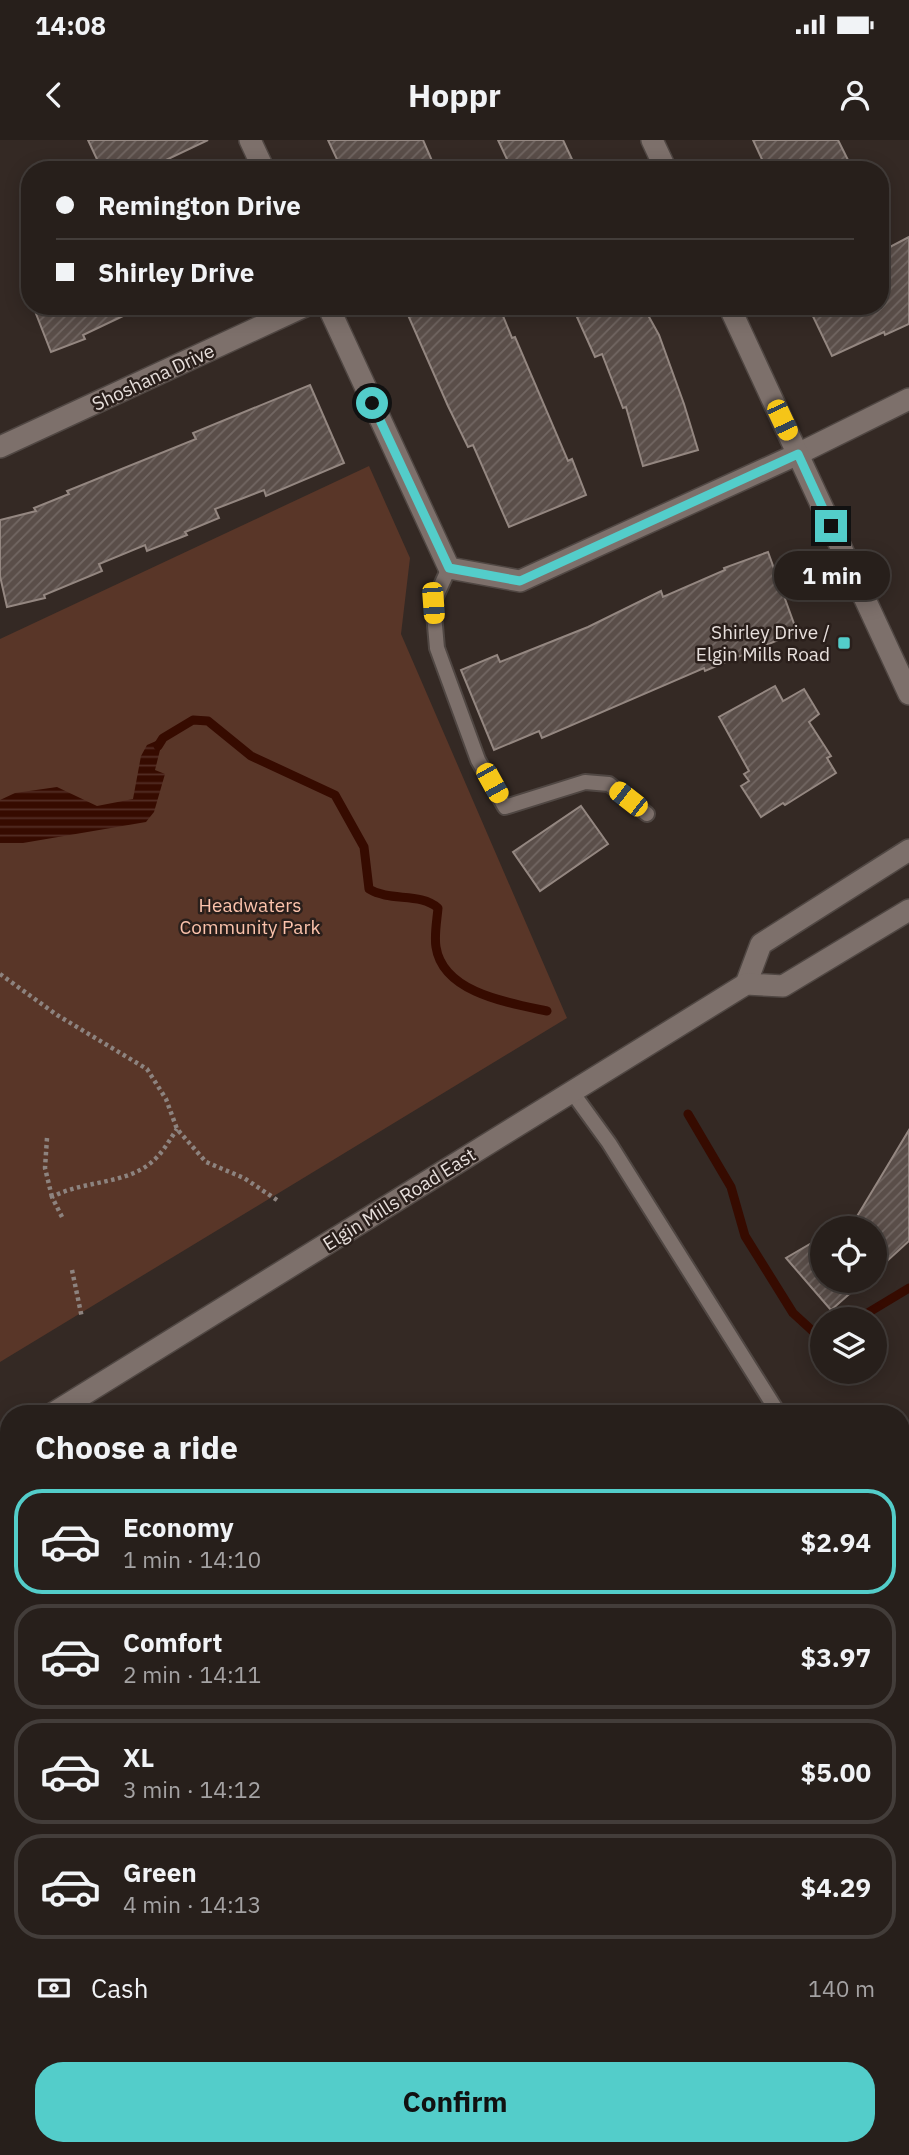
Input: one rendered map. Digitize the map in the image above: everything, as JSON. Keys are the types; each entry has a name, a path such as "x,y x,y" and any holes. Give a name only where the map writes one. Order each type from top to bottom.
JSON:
{"street":[{"path":"250,140 260,161"},
{"path":"652,140 662,161"},
{"name":"Shoshana Drive","path":"0,447 286,315"},
{"path":"332,315 449,568 520,581 798,454 909,399"},
{"path":"733,315 909,695"},
{"path":"909,850 761,944 746,984 783,986 909,910"},
{"name":"Elgin Mills Road East","path":"67,1405 746,984"}],"lane":[{"path":"449,568 433,603 436,648 478,760 505,807 584,782 609,784 647,814"},
{"path":"572,1092 608,1143 773,1405"}],"path":[{"path":"0,974 57,1015 147,1069 166,1099 177,1129 206,1162 244,1178 277,1200"},
{"path":"52,1197 83,1185 136,1172 153,1161 177,1129"},
{"path":"47,1138 45,1168 52,1197 62,1217"},
{"path":"72,1270 82,1318"}],"green space":[{"name":"Headwaters Community Park","path":"369,466 410,558 401,634 567,1018 0,1362 0,639"}],"shaded area":[{"path":"163,738 155,770 165,774 154,812 146,822 23,843 0,843 0,800 15,793 57,787 97,806 133,799 141,756 147,745"}],"building":[{"path":"88,140 208,140 164,161 98,161"},
{"path":"328,140 423,140 432,161 338,161"},
{"path":"498,140 563,140 573,161 508,161"},
{"path":"753,140 838,140 848,161 763,161"},
{"path":"909,237 909,324 885,335 884,332 832,356 812,315 889,315 889,247"},
{"path":"37,315 125,315 83,335 85,339 51,352"},
{"path":"408,315 503,315 512,338 515,337 568,461 572,459 586,495 509,527 473,445 468,447"},
{"path":"576,315 648,315 659,335 698,450 643,466 626,407 623,408 602,354 595,357"},
{"path":"310,385 344,463 266,496 264,490 215,509 219,518 185,532 187,535 147,551 145,545 99,564 102,571 44,595 45,598 7,607 0,576 0,520 36,511 34,508 69,494 67,491 196,439 193,433"},
{"path":"768,552 797,632 705,671 704,668 542,738 539,731 494,750 461,670 497,655 500,662 588,627 661,591 663,597 725,570 724,568"},
{"path":"775,686 783,701 804,689 819,714 809,722 831,756 827,758 836,773 761,817 741,786 749,781 744,774 749,771 719,717"},
{"path":"581,806 608,844 540,891 513,852"},
{"path":"909,1130 909,1241 887,1261 887,1216 857,1216"},
{"path":"810,1244 810,1286 786,1258"},
{"path":"816,1293 850,1293 834,1307 828,1307"}],"waterway":[{"path":"158,746 163,738 193,720 208,721 251,756 335,795 364,847 369,889 386,895 423,900 438,908 436,947 441,963 451,975 480,993 547,1011"},
{"path":"688,1114 731,1187 745,1236 793,1313 810,1329"},
{"path":"878,1307 909,1288"}],"place":[{"name":"Shirley Drive / Elgin Mills Road","path":"844,643"}],"route":[{"path":"372,403 449,568 520,581 798,454 831,526"}]}
